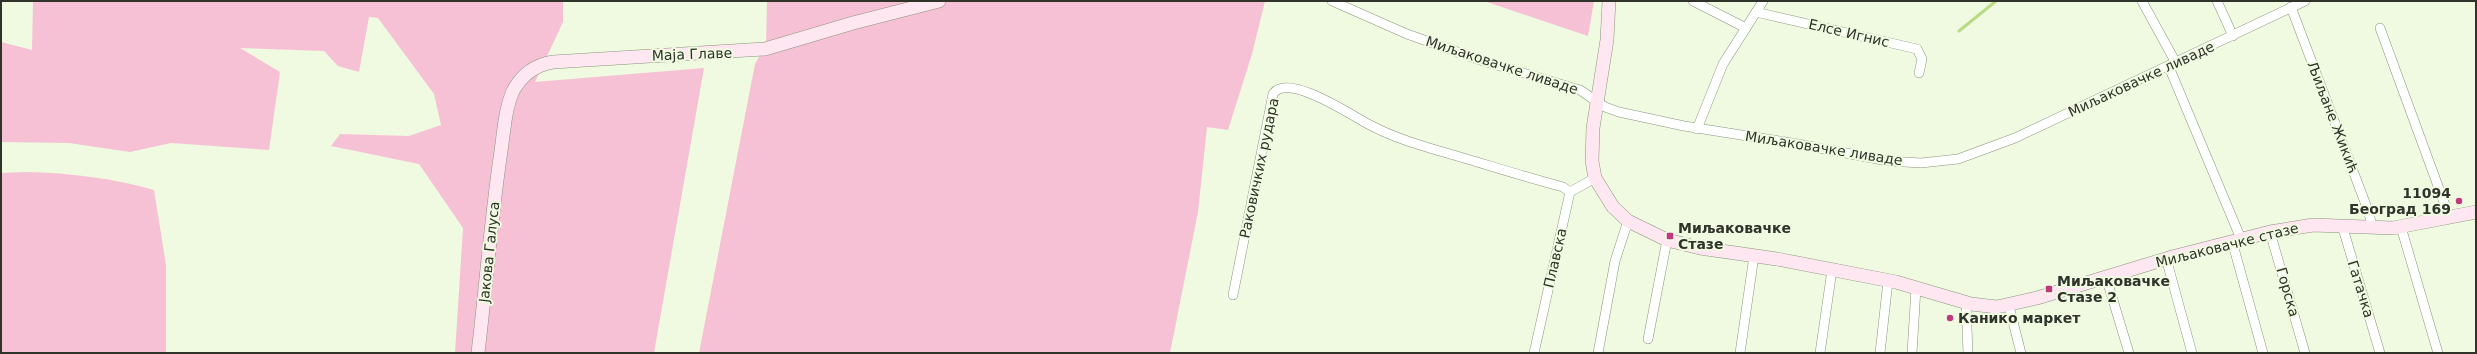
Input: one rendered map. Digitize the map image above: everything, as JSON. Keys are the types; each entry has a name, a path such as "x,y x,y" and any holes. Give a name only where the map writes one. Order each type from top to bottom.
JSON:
{"street":[{"name":"Маја Главе","path":"501,151 506,117 512,93 525,74 541,64 765,49 853,23 939,1"},
{"name":"Миљаковачке ливаде","path":"1332,1 1407,34 1480,60 1580,90 1605,107 1619,112 1697,129 1791,142 1888,161 1936,163 1958,159 2015,138 2305,1"},
{"name":"Миљаковачке стазе","path":"1609,1 1607,40 1596,101 1592,144 1595,178 1613,207 1628,221 1667,240 1706,249 1754,256 1888,281 1966,303 1992,307 2009,306 2166,258 2270,232 2313,225 2401,227 2449,216 2476,212"},
{"path":"1693,1 1746,28"},
{"path":"1697,129 1723,64 1763,1"},
{"path":"2142,1 2172,65 2236,240 2263,353"},
{"path":"2217,1 2233,36"},
{"name":"Љиљане Жикић","path":"2291,7 2369,213 2372,227"},
{"name":"Елсе Игнис","path":"1756,12 1917,49 1922,58 1919,73"},
{"path":"2380,28 2449,216"},
{"name":"Раковичких рудара","path":"1233,295 1273,94 1280,88 1297,89 1313,95 1369,125 1421,146 1563,187 1570,192"},
{"name":"Јакова Галуса","path":"478,353 501,151"},
{"path":"1570,192 1595,178"},
{"name":"Плавска","path":"1534,353 1570,192"},
{"path":"1598,353 1615,261 1628,221"},
{"name":"Гатачка","path":"2342,225 2380,353"},
{"path":"2401,227 2438,353"},
{"name":"Горска","path":"2270,232 2305,353"},
{"path":"1648,339 1667,240"},
{"path":"1740,353 1754,256"},
{"path":"2166,258 2192,353"},
{"path":"1820,353 1832,270"},
{"path":"2106,277 2129,353"},
{"path":"1880,353 1888,281"},
{"path":"1912,353 1916,288"},
{"path":"1966,303 1968,353"},
{"path":"2009,306 2021,353"}],"shaded area":[{"path":"33,1 563,1 563,22 535,82 704,68 654,353 455,353 463,228 419,164 331,146 340,134 409,136 441,125 434,94 378,18 369,17 359,72 338,66 324,51 240,48 280,72 269,150 171,143 130,152 69,143 1,142 1,42 32,50"},
{"path":"767,1 1265,1 1252,54 1228,130 1207,127 1198,212 1170,353 699,353 755,64 766,44"},
{"path":"1484,1 1594,1 1588,36"},
{"path":"26,172 91,177 122,182 154,190 166,265 166,353 1,353 1,173"}],"waterway":[{"path":"1959,31 1996,1"}],"place":[{"name":"11094 Београд 169","path":"2459,201"},
{"name":"Миљаковачке Стазе","path":"1670,236"},
{"name":"Миљаковачке Стазе 2","path":"2049,289"},
{"name":"Канико маркет","path":"1950,318"}]}
